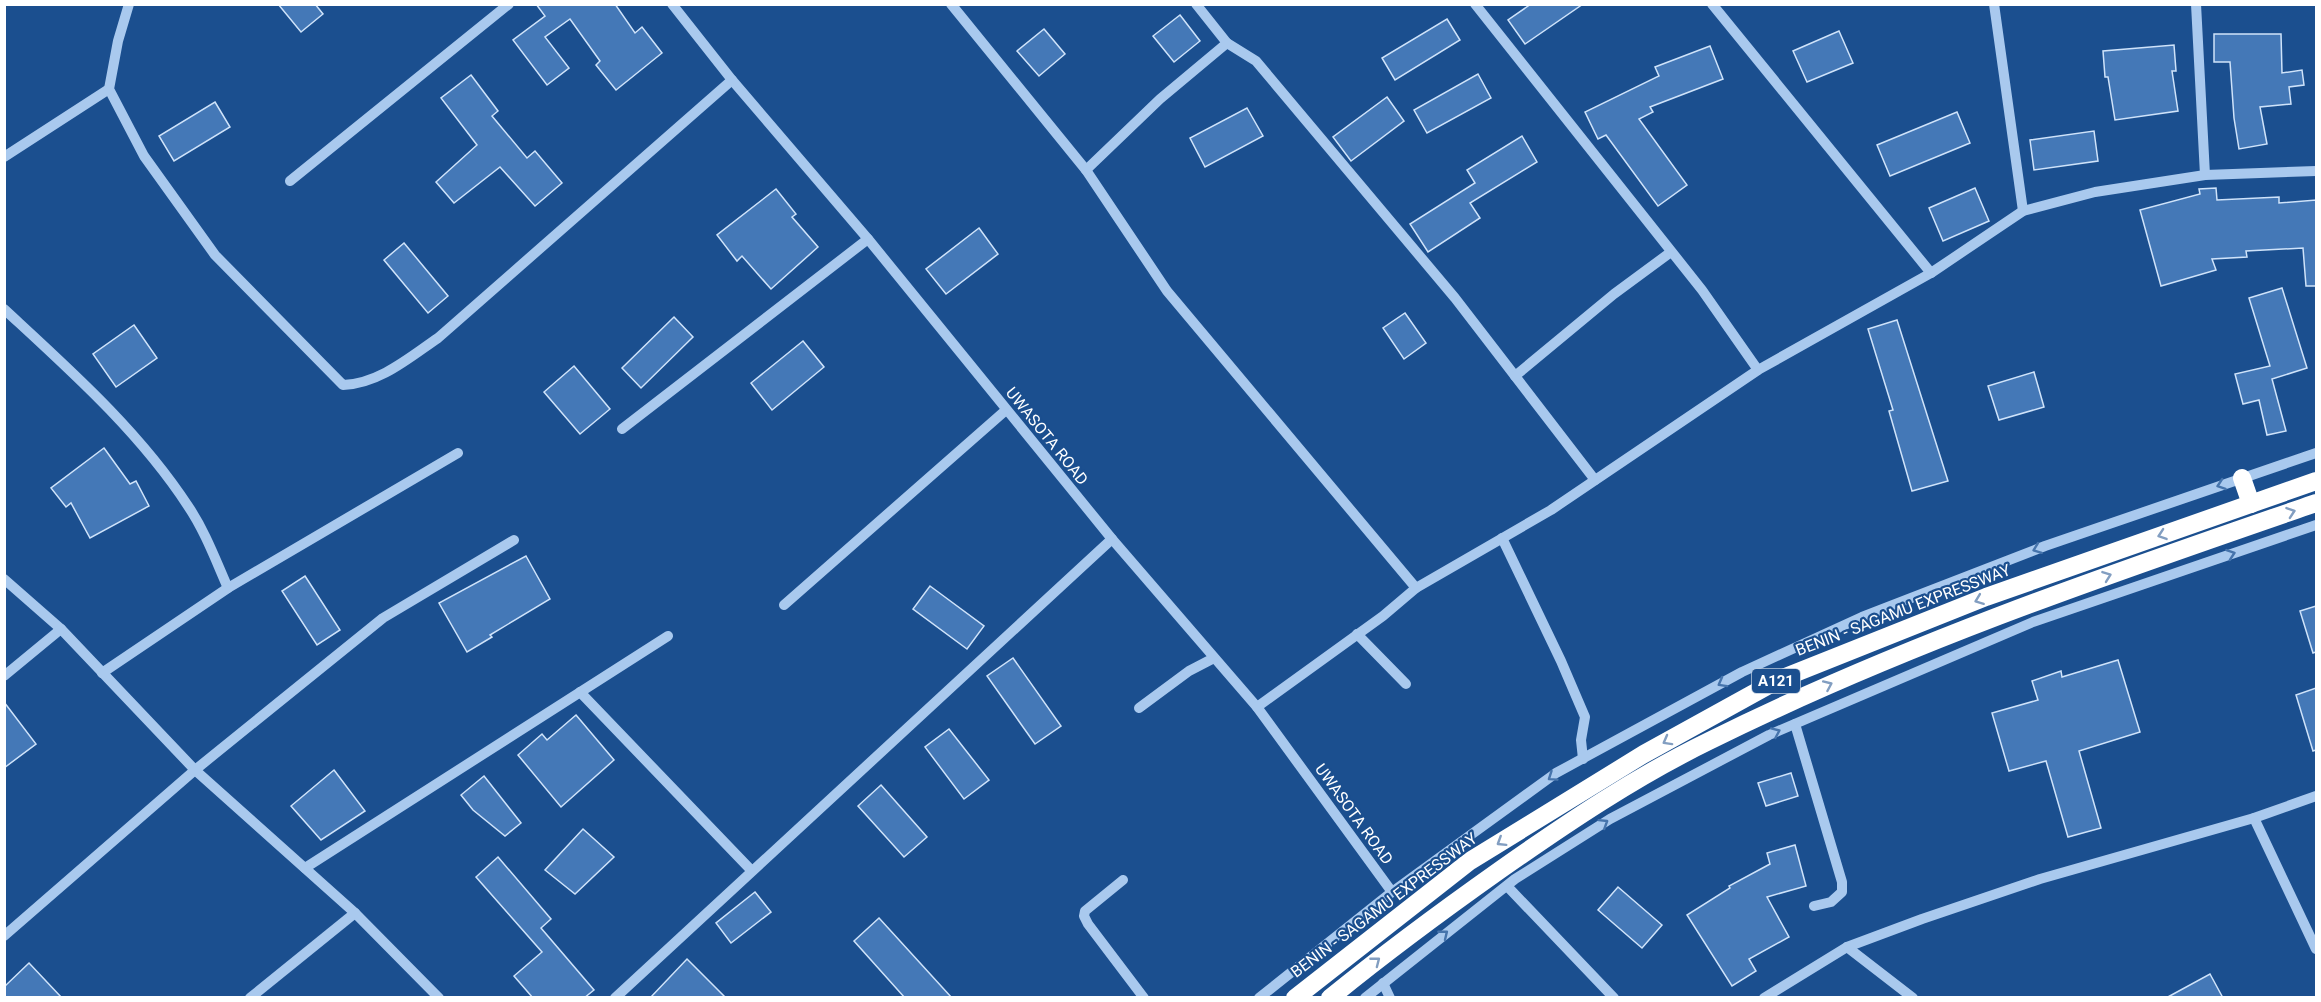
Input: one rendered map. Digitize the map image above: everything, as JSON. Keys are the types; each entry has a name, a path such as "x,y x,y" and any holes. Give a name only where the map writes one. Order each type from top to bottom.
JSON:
{"highway":[{"path":"2242,478 2251,504"},
{"name":"BENIN - SAGAMU EXPRESSWAY","path":"1295,998 1470,861 1644,753 1778,680 1986,597 2316,481"},
{"name":"A121","path":"1330,998 1379,958 1551,835 1632,782 1707,742 1909,650 2020,607 2316,503"}],"street":[{"path":"129,4 118,41 109,89 144,156 216,255 344,386 354,385 393,369 438,338 732,80"},
{"path":"290,181 509,4"},
{"name":"UWASOTA ROAD","path":"672,4 732,80 868,240 1112,539 1257,707 1392,892"},
{"path":"951,4 1086,170 1167,291 1416,588"},
{"path":"1196,4 1227,43 1256,62 1455,298 1595,480"},
{"path":"1475,4 1702,290 1758,369"},
{"path":"1712,4 1931,273"},
{"path":"1994,4 2023,211"},
{"path":"2196,4 2205,175"},
{"path":"1086,170 1161,99 1227,43"},
{"path":"4,157 109,89"},
{"path":"1257,707 1416,588 1551,510 1758,369 1931,273 2023,211 2095,192 2205,175 2316,171"},
{"path":"622,429 868,240"},
{"path":"1515,376 1614,294 1671,252"},
{"path":"4,309 65,365 161,467 190,508 228,588"},
{"path":"784,605 1006,410"},
{"path":"102,673 228,588 458,453"},
{"path":"1259,998 1392,892 1556,773 1742,672 1862,617 2045,546 2316,453"},
{"path":"1365,998 1507,886 1610,819 1769,735 2033,621 2316,525"},
{"path":"1502,538 1585,717 1581,740 1583,759"},
{"path":"615,998 1112,539"},
{"path":"4,936 195,770 382,618 514,540"},
{"path":"4,579 61,629 195,770 355,913 439,998"},
{"path":"4,676 61,629"},
{"path":"1357,634 1406,684"},
{"path":"305,868 668,636"},
{"path":"1139,708 1189,671 1214,658"},
{"path":"580,692 751,870"},
{"path":"1795,724 1842,882 1842,892 1831,902 1814,906"},
{"path":"1764,998 1847,947 1922,919 2040,879 2254,818 2316,796"},
{"path":"2254,818 2316,949"},
{"path":"1123,880 1085,911 1084,916 1144,998"},
{"path":"1507,886 1614,998"},
{"path":"250,998 355,913"},
{"path":"1847,947 1913,998"},
{"path":"1383,983 1390,998"}],"building":[{"path":"278,4 315,4 323,14 301,32"},
{"path":"536,4 615,4 635,33 642,27 662,53 616,90 596,65 600,61 570,19 545,37 569,68 547,85 513,40 545,16"},
{"path":"1531,4 1583,4 1525,44 1508,20"},
{"path":"1180,15 1200,41 1174,62 1153,36"},
{"path":"1447,19 1460,40 1395,80 1382,58"},
{"path":"1044,29 1065,54 1039,76 1017,51"},
{"path":"1839,31 1853,63 1807,82 1793,51"},
{"path":"2214,34 2281,34 2282,73 2302,70 2304,85 2289,87 2291,104 2260,107 2267,144 2239,149 2230,62 2214,62"},
{"path":"2174,45 2176,71 2172,71 2178,111 2115,120 2108,77 2105,77 2103,51"},
{"path":"1710,46 1723,79 1650,107 1653,112 1639,119 1687,185 1658,206 1606,135 1598,139 1585,112 1659,76 1655,67"},
{"path":"1478,74 1491,98 1427,133 1414,110"},
{"path":"471,75 498,111 492,116 527,158 535,151 562,183 535,206 500,167 454,203 436,182 477,145 441,98"},
{"path":"1387,97 1404,121 1351,161 1333,137"},
{"path":"215,102 230,127 174,161 159,136"},
{"path":"1247,108 1263,136 1205,167 1190,138"},
{"path":"1957,112 1970,143 1890,176 1877,145"},
{"path":"2094,131 2098,161 2034,170 2030,140"},
{"path":"1522,136 1537,162 1470,203 1480,218 1428,252 1410,224 1475,183 1467,170"},
{"path":"1975,188 1989,221 1943,241 1929,208"},
{"path":"2216,188 2217,200 2279,197 2279,203 2316,200 2316,286 2306,286 2303,248 2246,251 2247,257 2212,259 2216,270 2161,286 2140,210 2200,194 2199,189"},
{"path":"776,189 796,214 792,217 818,247 771,289 742,256 737,261 717,235"},
{"path":"979,228 998,254 946,294 926,269"},
{"path":"404,243 448,296 428,313 384,260"},
{"path":"2282,288 2307,368 2272,379 2286,431 2267,435 2259,400 2243,404 2235,374 2270,366 2249,298"},
{"path":"1405,313 1426,343 1404,359 1383,328"},
{"path":"674,317 693,337 641,388 622,368"},
{"path":"1897,320 1948,481 1912,491 1889,411 1893,410 1868,329"},
{"path":"134,325 157,358 116,387 93,354"},
{"path":"803,341 824,367 772,410 751,383"},
{"path":"574,366 610,409 580,434 544,392"},
{"path":"2034,372 2044,407 1999,420 1988,386"},
{"path":"104,448 130,484 136,481 149,506 90,538 71,503 66,507 51,488"},
{"path":"526,556 550,599 490,635 492,637 467,652 439,603"},
{"path":"305,576 340,630 317,645 282,591"},
{"path":"930,586 984,626 967,649 913,609"},
{"path":"2316,606 2316,652 2313,653 2300,611"},
{"path":"1013,658 1061,726 1035,744 987,676"},
{"path":"2118,660 2140,732 2079,751 2101,828 2068,837 2046,761 2009,771 1992,713 2038,700 2032,681 2061,671 2062,677"},
{"path":"2316,688 2316,750 2313,751 2296,695"},
{"path":"4,702 36,744 4,768"},
{"path":"576,715 614,760 561,807 518,755 542,734 547,740"},
{"path":"949,729 989,780 964,799 925,747"},
{"path":"334,770 365,811 321,840 291,806"},
{"path":"1791,773 1798,796 1766,806 1758,783"},
{"path":"484,776 521,823 505,836 473,810 461,795"},
{"path":"881,785 927,837 904,857 858,806"},
{"path":"583,829 614,857 575,894 545,870"},
{"path":"1795,845 1806,886 1767,897 1789,937 1749,959 1756,971 1732,986 1687,915 1730,888 1729,886 1770,864 1767,853"},
{"path":"498,857 551,919 541,928 594,990 584,998 533,998 514,976 542,952 476,877"},
{"path":"1618,887 1662,925 1642,948 1598,910"},
{"path":"755,892 771,912 731,943 716,923"},
{"path":"879,918 952,998 905,998 854,941"},
{"path":"687,959 726,998 650,998"},
{"path":"29,963 62,998 4,998 4,987"},
{"path":"2210,974 2223,998 2166,998"}]}
